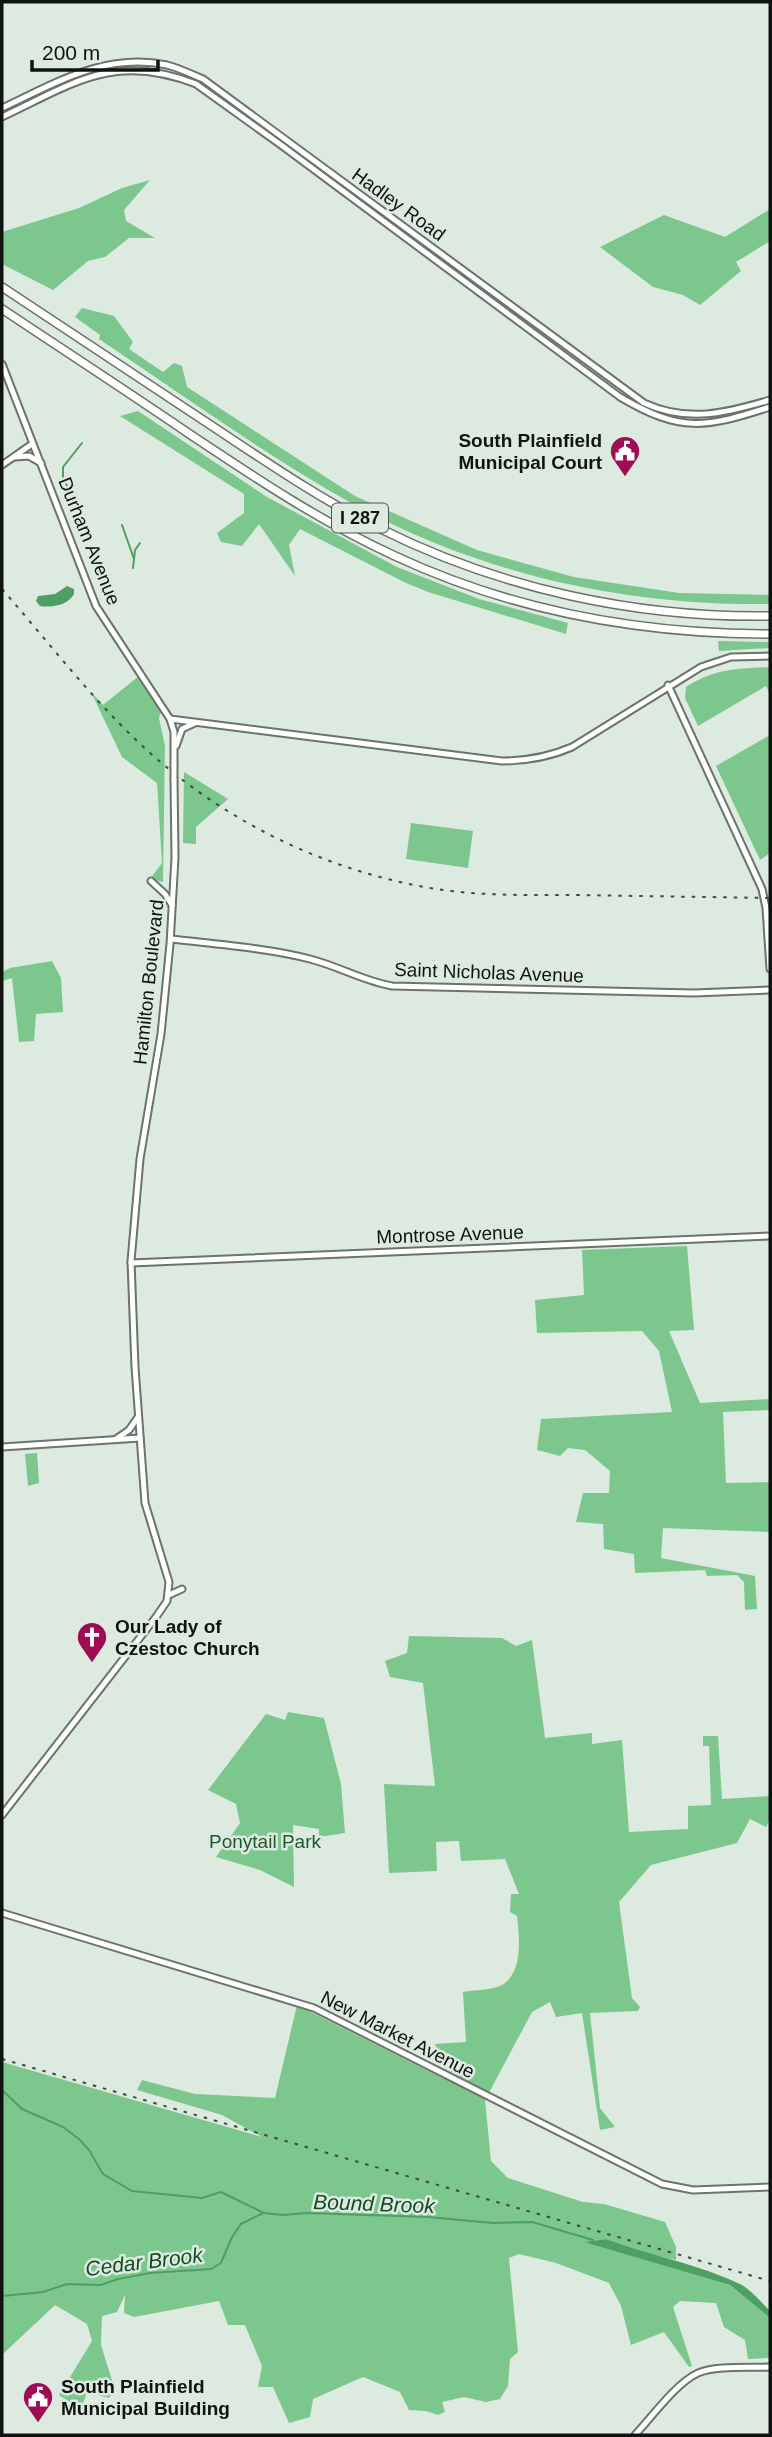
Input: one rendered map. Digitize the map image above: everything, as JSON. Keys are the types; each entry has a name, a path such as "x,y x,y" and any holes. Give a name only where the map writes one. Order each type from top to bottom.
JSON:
{"highway":[{"name":"I 287","path":"2,287 318,495 382,530 418,546 492,574 589,600 697,614 770,615"},
{"name":"I 287","path":"2,309 301,506 405,561 508,598 586,617 666,629 770,634"}],"main road":[{"name":"Hadley Road","path":"2,108 80,71 104,64 147,62 170,66 203,79 626,391 655,408 690,416 709,416 770,400"},
{"name":"Hadley Road","path":"2,117 78,81 113,71 157,72 196,84 620,397 648,413 666,420 692,424 734,419 770,407"},
{"name":"Durham Avenue","path":"2,364 96,606 170,719"},
{"path":"620,397 626,391"},
{"path":"2,465 32,444"},
{"path":"12,458 25,456 41,463"},
{"path":"170,719 502,761 524,761 556,754 572,747 668,685 716,661 731,657 770,656"},
{"path":"668,685 762,889 770,969"},
{"name":"Hamilton Boulevard","path":"169,1595 167,1572 145,1503 131,1263 140,1158 160,1034 171,939 174,732 170,719"},
{"path":"174,755 182,729 197,722"},
{"path":"150,881 165,894 172,906"},
{"name":"Saint Nicholas Avenue","path":"171,939 288,954 328,964 365,981 402,987 694,993 770,990"},
{"name":"Montrose Avenue","path":"131,1263 770,1237"},
{"path":"117,1439 130,1430 138,1416"},
{"path":"2,1447 140,1438"},
{"path":"2,1815 156,1617 169,1595 182,1589"},
{"name":"New Market Avenue","path":"2,1913 314,2008 662,2184 693,2190 770,2187"},
{"path":"635,2435 676,2391 698,2373 708,2370 770,2367"}],"green space":[{"path":"150,180 124,210 126,221 155,238 129,238 105,257 88,261 53,290 2,264 2,232 79,208 122,188"},
{"path":"770,209 770,241 736,262 741,271 700,305 683,295 653,287 600,247 664,215 725,237"},
{"path":"82,308 114,316 133,342 129,349 163,372 174,363 182,366 187,387 355,496 477,550 574,577 679,593 770,595 770,604 662,599 608,592 502,567 401,528 353,504 288,465 99,339 100,335 75,317"},
{"path":"138,411 267,497 397,567 479,599 568,623 566,634 428,592 300,529 289,545 295,576 259,524 242,546 221,542 217,533 244,513 244,494 120,416"},
{"path":"718,641 770,642 770,648 719,651"},
{"path":"770,667 770,694 766,686 698,726 685,698 686,687 717,673"},
{"path":"139,676 161,711 159,718 165,746 163,882 150,879 162,863 157,783 122,757 91,692 103,705"},
{"path":"770,735 770,853 760,860 716,766"},
{"path":"184,772 228,799 196,827 196,844 183,843"},
{"path":"411,823 473,831 468,868 406,859"},
{"path":"52,961 61,978 63,1012 36,1014 34,1041 19,1042 12,978 2,981 2,972 10,968"},
{"path":"687,1246 694,1330 669,1331 700,1403 769,1399 770,1410 723,1412 726,1483 770,1482 770,1532 663,1528 661,1558 755,1576 757,1609 745,1610 744,1582 737,1575 707,1576 705,1570 635,1573 634,1554 604,1549 603,1524 576,1522 583,1493 609,1493 610,1471 585,1450 568,1448 560,1456 537,1450 541,1419 672,1412 659,1351 642,1331 537,1333 535,1300 584,1295 582,1250"},
{"path":"37,1453 39,1483 28,1486 25,1454"},
{"path":"409,1636 502,1638 516,1646 532,1640 545,1738 592,1733 592,1744 622,1740 629,1832 688,1829 688,1806 711,1805 709,1746 703,1746 703,1736 718,1736 722,1799 770,1796 770,1819 766,1827 750,1819 737,1843 651,1865 619,1902 632,1998 640,2007 638,2011 590,2013 600,2108 615,2127 600,2130 582,2013 556,2017 550,2002 532,2012 485,2100 491,2161 508,2178 583,2202 604,2204 665,2222 676,2247 676,2260 636,2251 606,2239 586,2242 730,2285 770,2318 770,2358 748,2359 745,2340 724,2327 716,2303 680,2301 673,2307 692,2366 689,2367 664,2332 631,2345 621,2306 609,2283 556,2263 519,2254 509,2258 518,2352 510,2359 508,2386 500,2399 486,2402 464,2397 442,2402 445,2412 438,2415 409,2410 400,2392 363,2377 313,2399 310,2417 289,2423 273,2387 258,2387 262,2366 245,2325 228,2325 219,2301 134,2317 124,2313 125,2295 117,2312 102,2316 101,2345 115,2390 109,2398 87,2392 81,2409 59,2395 92,2341 87,2324 55,2305 2,2355 2,2062 262,2137 222,2115 137,2090 142,2080 195,2094 275,2098 297,2005 442,2078 475,2085 445,2068 435,2044 466,2042 463,1992 498,1987 514,1972 519,1933 517,1916 510,1912 511,1894 519,1894 505,1859 461,1861 459,1841 436,1842 437,1871 389,1873 384,1784 435,1786 423,1683 390,1677 385,1661 407,1653"},
{"name":"Ponytail Park","path":"288,1712 324,1718 341,1784 345,1833 319,1837 319,1829 293,1825 294,1887 260,1870 216,1857 240,1823 236,1804 208,1790 266,1714 285,1720"}],"shaded area":[{"path":"67,586 74,589 74,594 64,603 45,607 36,601 38,596 55,594"},
{"path":"606,2239 709,2271 742,2285 770,2311 770,2318 730,2285 584,2242"}],"waterway":[{"path":"71,501 72,497 63,477 63,467 82,443"},
{"path":"69,501 78,504"},
{"path":"122,525 134,559"},
{"path":"133,568 135,550 140,543"},
{"name":"Bound Brook","path":"2,2090 22,2109 63,2127 79,2139 103,2174 132,2191 202,2198 221,2192 264,2213 283,2215 306,2213 428,2217 493,2223 532,2222 593,2240"},
{"name":"Cedar Brook","path":"2,2296 43,2292 67,2284 101,2285 150,2273 211,2269 221,2263 241,2224 263,2213"}],"railway":[{"path":"2,589 96,699 158,760 189,785 256,828 328,860 404,883 460,892 770,898"},
{"path":"2,2059 770,2281"}],"place":[{"name":"South Plainfield Municipal Court","path":"625,478"},
{"name":"Our Lady of Czestoc Church","path":"92,1664"},
{"name":"South Plainfield Municipal Building","path":"38,2424"}]}
